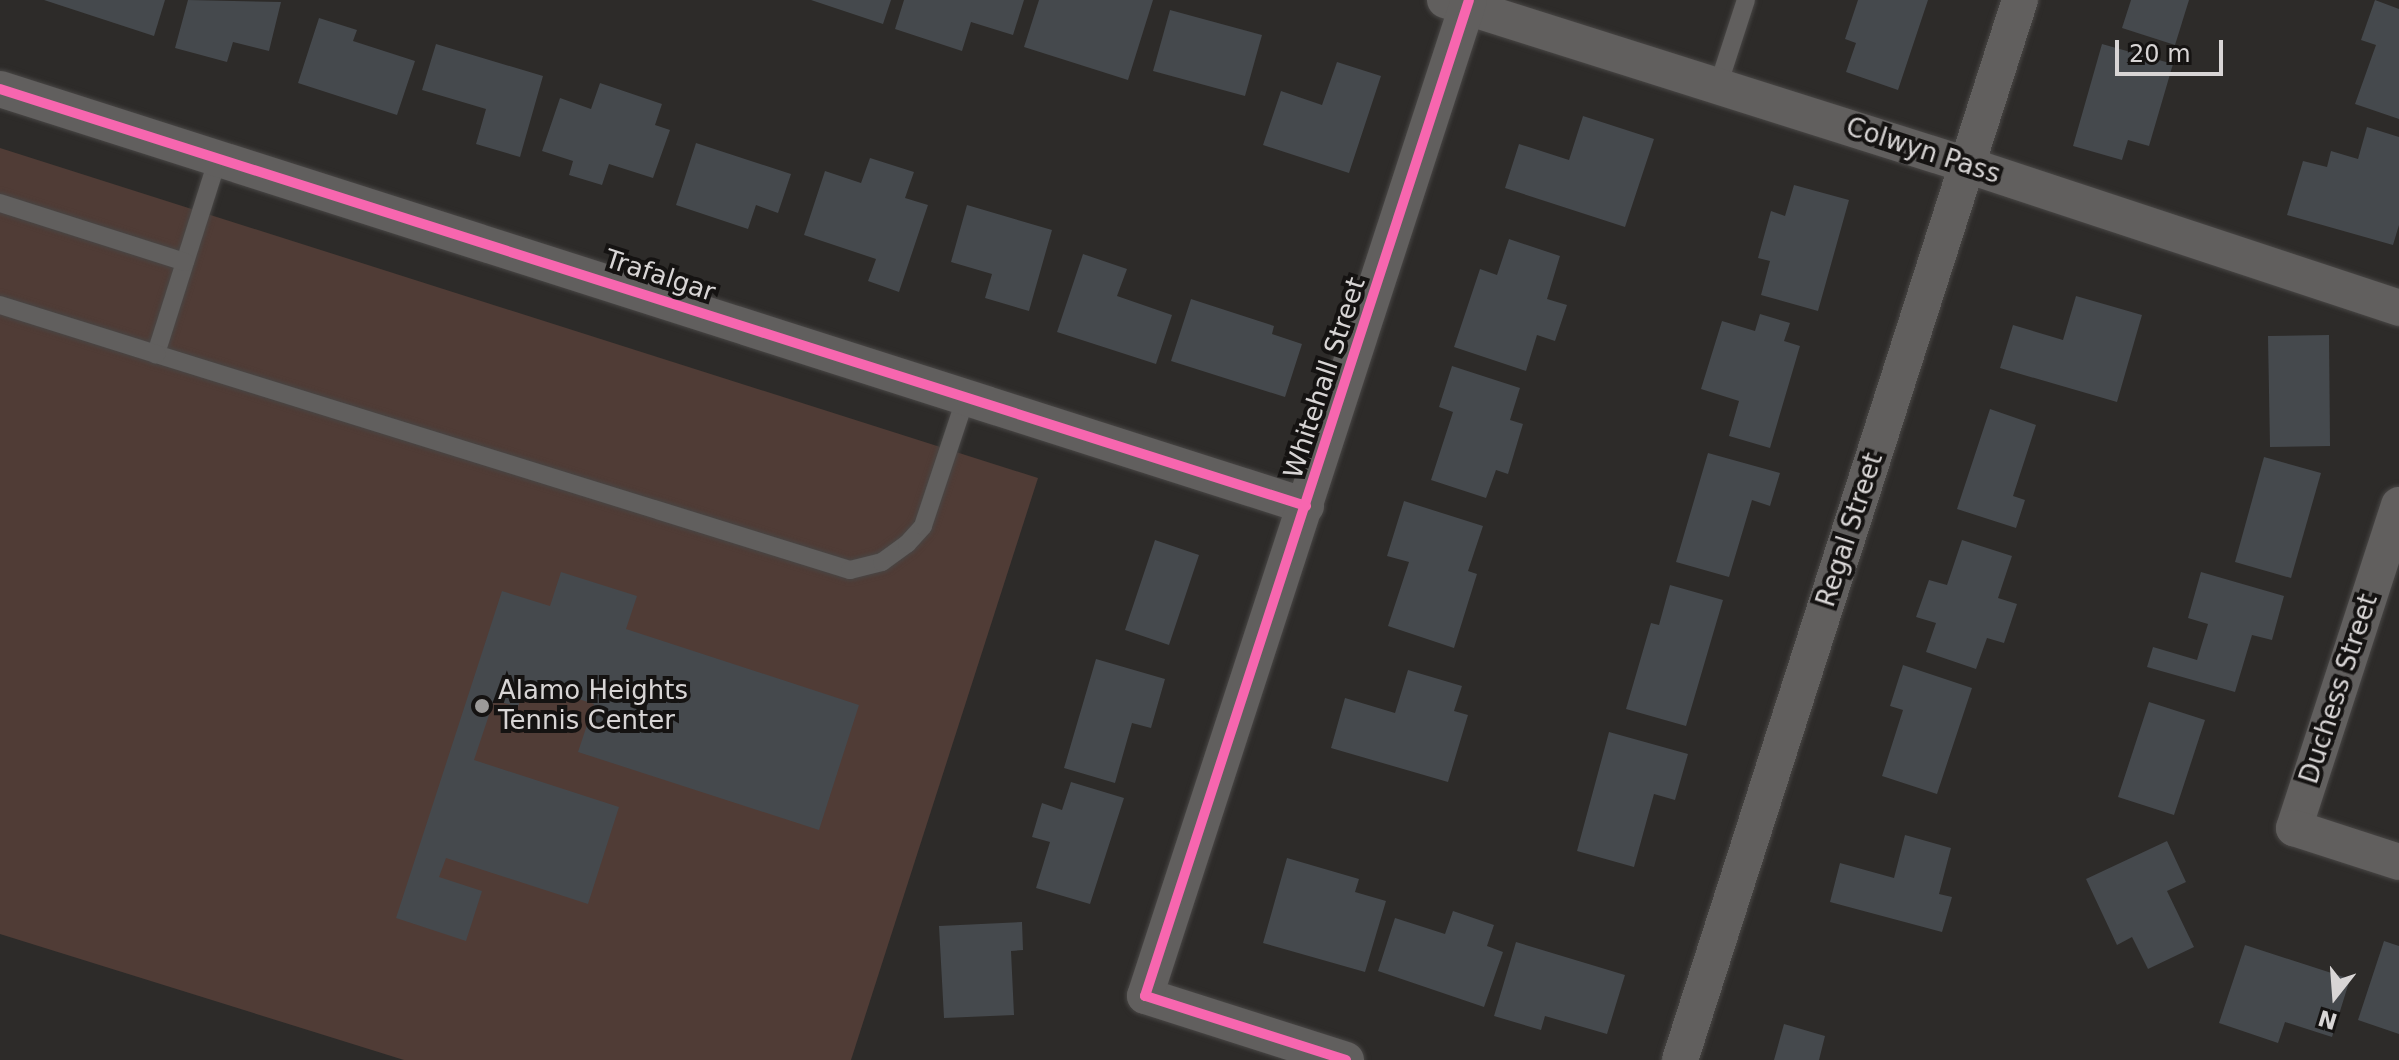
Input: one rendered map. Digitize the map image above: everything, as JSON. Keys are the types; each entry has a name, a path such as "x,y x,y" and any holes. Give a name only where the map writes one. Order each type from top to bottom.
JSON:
{"street":[{"name":"Regal Street","path":"1680,1060 2020,0"},
{"name":"Colwyn Pass","path":"1460,2 2399,308"},
{"name":"Whitehall Street","path":"1335,1058 1145,996 1306,506 1460,2"},
{"name":"Trafalgar","path":"0,89 1306,506"},
{"name":"Duchess Street","path":"2399,505 2294,828 2399,862"}],"lane":[{"path":"1718,86 1746,0"},
{"path":"156,354 218,158"},
{"path":"0,203 185,262"},
{"path":"0,305 850,570 882,562 907,544 923,526 966,397"}],"shaded area":[{"name":"Alamo Heights Tennis Center","path":"0,148 1038,478 851,1060 404,1060 0,934"}],"building":[{"path":"44,0 165,0 154,36"},
{"path":"188,0 281,2 269,51 233,42 227,62 175,48"},
{"path":"811,0 891,0 883,24"},
{"path":"904,0 1024,0 1013,35 971,22 962,51 895,29"},
{"path":"1039,0 1153,0 1128,80 1024,47"},
{"path":"1858,0 1928,0 1898,90 1846,72 1856,43 1845,39"},
{"path":"2131,0 2189,0 2175,45 2122,28"},
{"path":"2375,0 2399,9 2399,119 2355,104 2376,45 2361,40"},
{"path":"1170,10 1262,35 1245,96 1153,71"},
{"path":"319,18 357,30 353,41 415,61 397,115 298,83"},
{"path":"436,44 543,76 520,157 476,144 486,109 422,90"},
{"path":"2102,44 2173,64 2149,146 2128,140 2122,160 2073,146"},
{"path":"1337,62 1381,76 1349,173 1263,145 1281,91 1322,105"},
{"path":"600,83 662,104 655,125 670,130 653,178 609,164 602,185 569,175 573,161 542,151 560,98 591,109"},
{"path":"1583,116 1654,139 1625,227 1505,188 1519,144 1569,160"},
{"path":"2367,127 2399,137 2399,225 2393,245 2287,215 2303,161 2327,167 2331,151 2358,159"},
{"path":"696,143 791,174 778,213 756,205 748,229 676,205"},
{"path":"870,158 914,172 905,198 928,205 899,292 868,281 876,259 804,235 825,171 861,183"},
{"path":"1794,185 1849,200 1818,311 1761,295 1770,261 1758,258 1771,211 1785,216"},
{"path":"967,205 1052,230 1029,311 985,298 992,274 951,262"},
{"path":"1509,239 1560,256 1547,299 1567,305 1555,341 1537,335 1526,371 1454,347 1480,269 1497,275"},
{"path":"1083,254 1127,269 1117,296 1172,315 1156,364 1057,332"},
{"path":"2076,296 2142,315 2117,402 2000,368 2013,325 2063,340"},
{"path":"1191,299 1274,326 1272,334 1302,344 1285,397 1171,361"},
{"path":"1760,314 1790,323 1784,341 1800,346 1770,448 1729,436 1739,401 1701,389 1722,321 1755,331"},
{"path":"2329,335 2330,446 2270,447 2268,336"},
{"path":"1452,366 1520,388 1510,420 1523,424 1508,474 1496,470 1486,498 1431,480 1453,412 1439,407"},
{"path":"1990,409 2036,425 2013,496 2025,500 2016,528 1957,509"},
{"path":"1708,453 1780,473 1770,506 1752,500 1729,577 1676,562"},
{"path":"2264,457 2321,473 2291,578 2235,562"},
{"path":"1404,501 1483,526 1468,571 1477,574 1454,648 1388,626 1409,562 1387,556"},
{"path":"1155,540 1199,555 1169,645 1125,630"},
{"path":"1962,540 2012,556 1998,598 2017,604 2004,643 1987,638 1976,669 1926,652 1936,623 1916,617 1929,580 1947,585"},
{"path":"561,572 637,596 626,629 859,705 819,830 578,752 594,704 526,682 518,707 494,700 474,760 619,807 588,904 446,858 439,877 482,891 466,941 396,918 502,591 550,606"},
{"path":"2201,572 2284,596 2272,640 2252,635 2235,692 2147,667 2153,647 2197,660 2208,624 2188,618"},
{"path":"1670,585 1723,600 1686,726 1626,709 1651,623 1659,625"},
{"path":"1096,659 1165,679 1151,728 1132,723 1115,783 1064,768"},
{"path":"1903,665 1972,688 1937,794 1882,776 1903,710 1890,706"},
{"path":"1408,670 1462,686 1454,711 1468,715 1448,782 1331,748 1345,698 1395,713"},
{"path":"2149,702 2205,720 2174,815 2118,797"},
{"path":"1609,732 1688,754 1675,800 1654,794 1634,867 1577,851"},
{"path":"1071,782 1124,798 1090,904 1036,888 1050,842 1032,837 1042,803 1062,810"},
{"path":"1905,835 1951,848 1939,894 1952,897 1942,932 1830,902 1840,863 1894,878"},
{"path":"2167,841 2186,882 2167,891 2194,947 2148,969 2132,937 2117,945 2086,879"},
{"path":"1287,858 1359,879 1355,892 1386,901 1365,972 1263,943"},
{"path":"1453,911 1494,925 1487,946 1503,952 1484,1007 1378,971 1395,918 1445,934"},
{"path":"1022,922 1023,950 1011,951 1014,1015 944,1018 939,926"},
{"path":"2384,941 2399,946 2399,1034 2358,1020"},
{"path":"1516,942 1625,975 1607,1034 1545,1016 1541,1030 1494,1016"},
{"path":"2245,945 2350,979 2332,1037 2285,1022 2278,1043 2219,1023"},
{"path":"1784,1024 1825,1036 1819,1060 1774,1060"}],"cycle path":[{"path":"1346,1060 1145,996 1469,0"},
{"path":"0,89 1306,506"}],"place":[{"name":"Alamo Heights Tennis Center","path":"482,706"}]}
